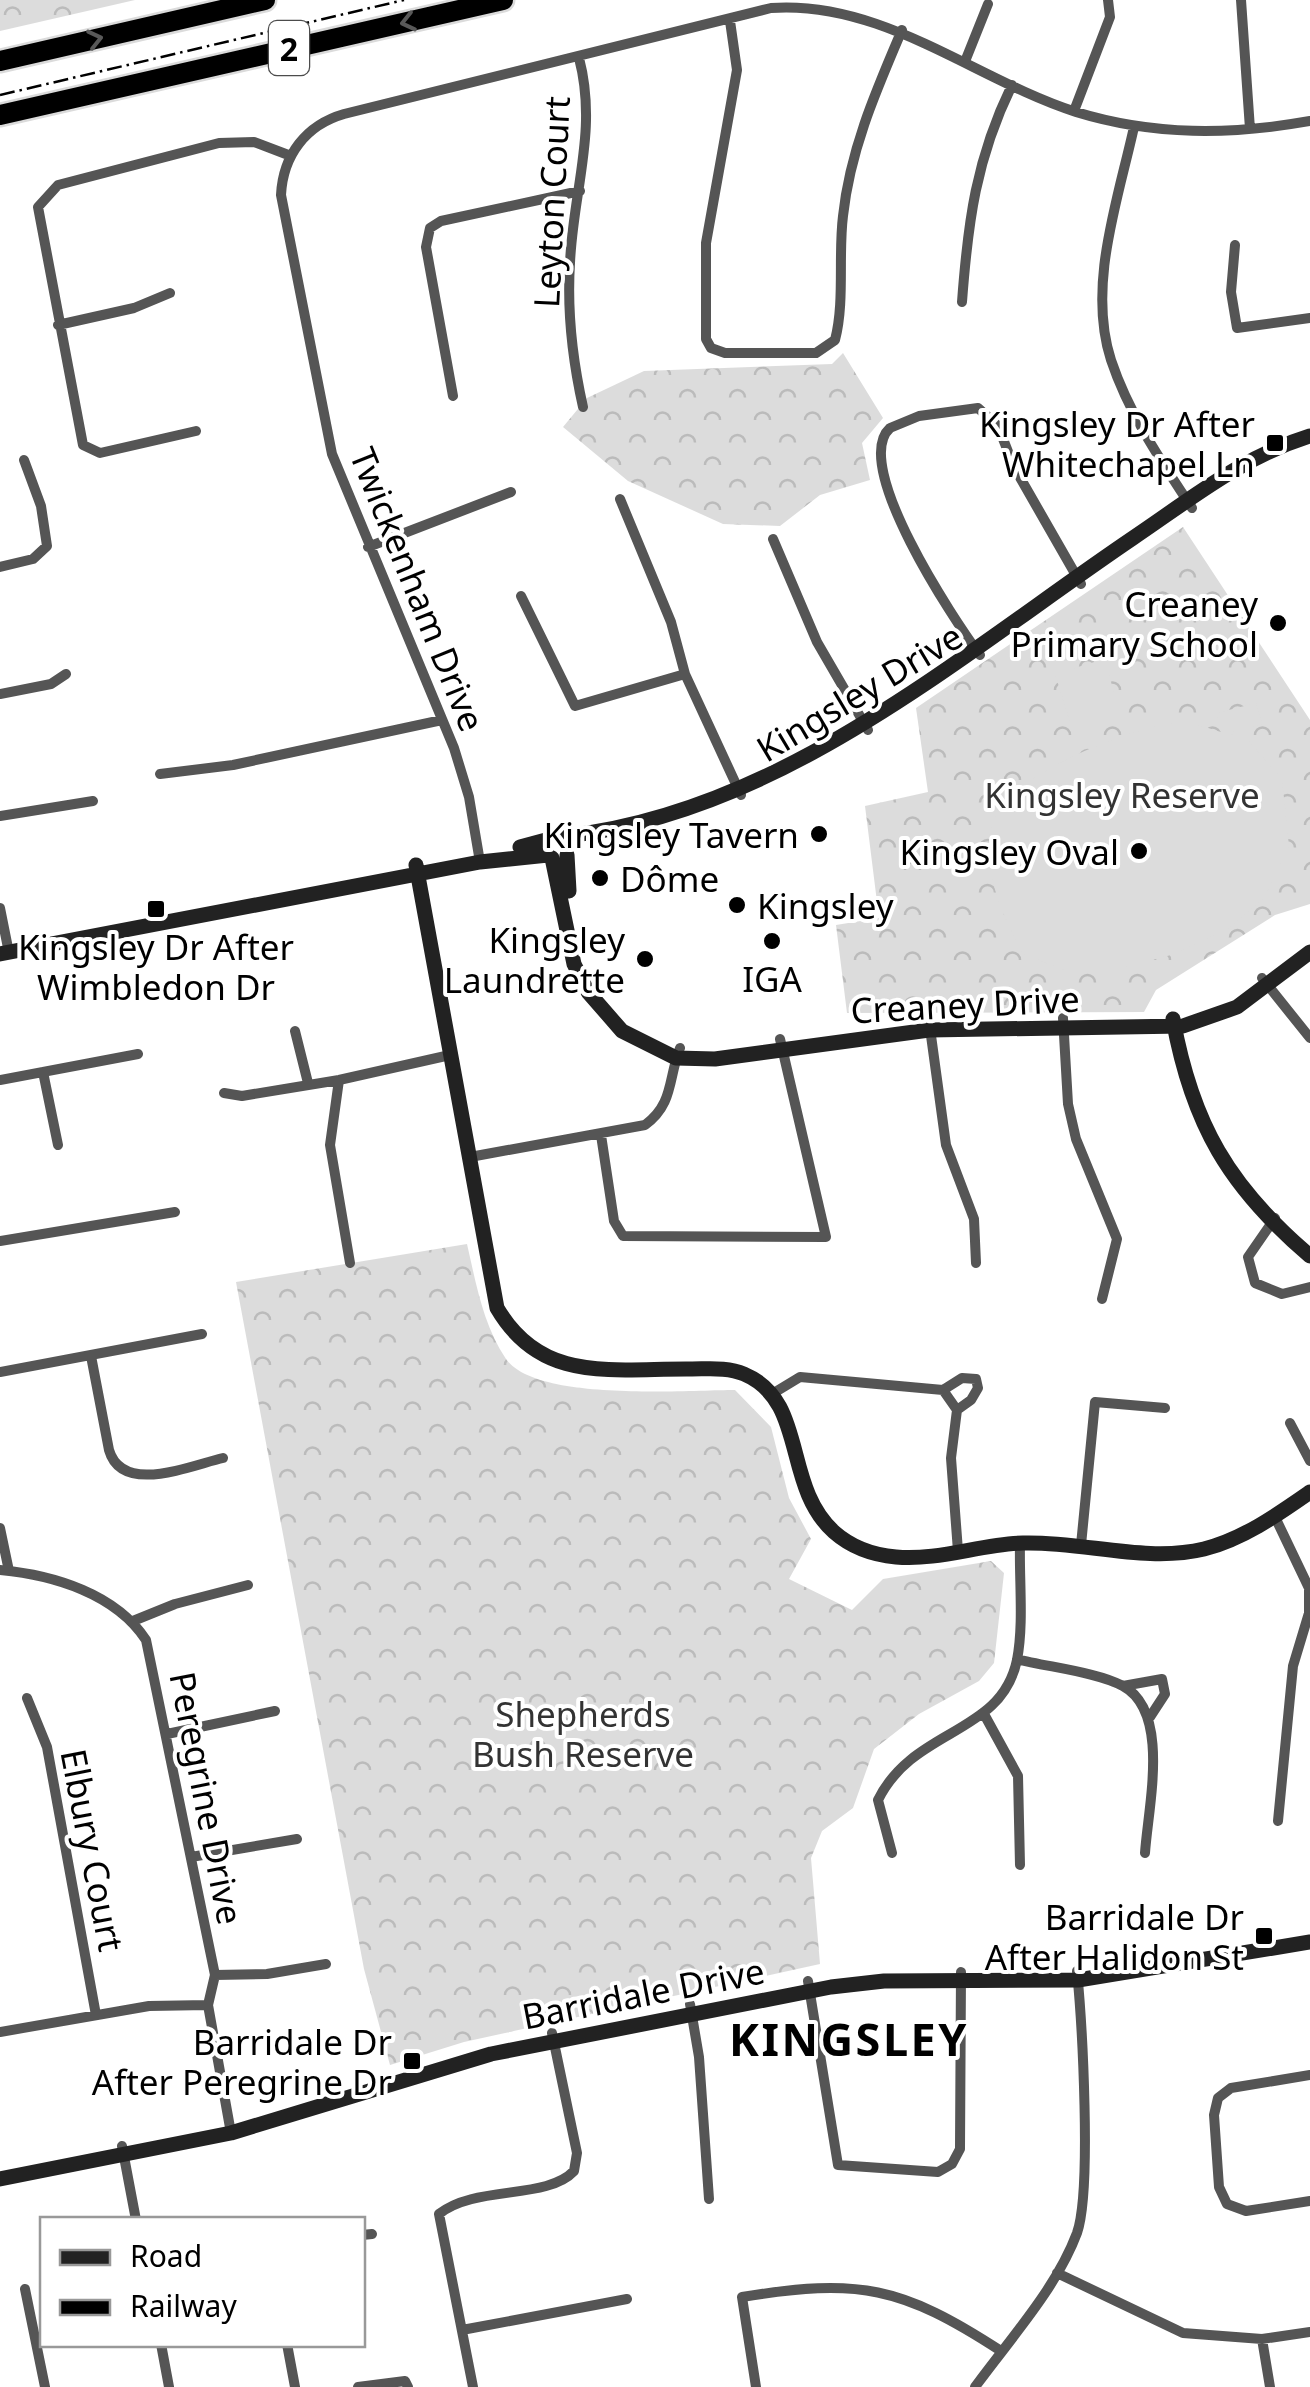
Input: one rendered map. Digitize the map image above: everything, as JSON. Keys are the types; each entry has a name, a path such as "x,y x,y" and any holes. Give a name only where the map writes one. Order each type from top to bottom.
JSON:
{"highway":[{"name":"2","path":"0,61 265,0"},
{"name":"2","path":"0,115 503,0"}],"street":[{"path":"1074,111 1110,16 1108,0"},
{"path":"1241,0 1250,129"},
{"path":"196,431 100,454 88,450 81,441 37,221 38,207 48,191 226,142 260,143 290,156 310,131 337,116 771,8 821,4 852,10 902,30 1074,111 1134,126 1185,132 1310,121"},
{"path":"966,58 988,4"},
{"path":"730,21 737,81 705,261 706,339 715,351 725,354 816,352 832,344 850,172 870,105 902,30"},
{"name":"Leyton Court","path":"580,58 589,121 570,276 576,378 583,407"},
{"path":"962,302 968,214 986,138 1012,85"},
{"path":"1134,126 1106,254 1103,299 1110,356 1130,408 1189,504"},
{"name":"Twickenham Drive","path":"290,156 281,194 330,445 368,547 462,770 479,857"},
{"path":"453,396 426,248 430,228 441,221 580,191"},
{"path":"1235,245 1231,292 1236,328 1310,318"},
{"path":"58,325 134,308 170,293"},
{"path":"977,651 936,588 887,488 879,450 890,428 920,416 978,408 998,426 1014,467 1079,580"},
{"name":"Kingsley Drive","path":"4,949 479,857 558,849 739,791 865,727 1246,462 1310,436"},
{"name":"Kingsley Drive","path":"1189,504 1253,467 1310,445"},
{"path":"0,567 33,559 46,546 41,506 24,460"},
{"path":"368,547 511,492"},
{"path":"620,499 671,622 685,674 739,791"},
{"path":"773,540 817,642 865,727"},
{"path":"521,596 576,706 685,674"},
{"path":"0,694 51,684 66,674"},
{"path":"160,774 233,765 442,720"},
{"path":"0,816 93,801"},
{"name":"Creaney Drive","path":"558,849 574,964 594,1002 622,1031 678,1053 715,1059 781,1043 929,1025 1178,1022 1237,1006 1310,941"},
{"path":"412,870 497,1308 525,1346 544,1358 574,1368 738,1372 772,1394 786,1417 804,1491 834,1532 856,1547 886,1556 1020,1542 1173,1553 1202,1549 1274,1517 1310,1492"},
{"path":"0,908 4,949"},
{"name":"Creaney Drive","path":"1265,982 1310,952"},
{"path":"1265,982 1310,1038"},
{"path":"1063,1022 1068,1104 1076,1139 1117,1239 1102,1298"},
{"path":"1178,1022 1212,1125 1242,1177 1274,1220 1310,1256"},
{"path":"929,1025 946,1145 974,1219 976,1263"},
{"path":"295,1030 308,1083"},
{"path":"601,1135 614,1221 622,1236 826,1237 781,1043"},
{"path":"470,1157 646,1125 661,1113 669,1097 678,1053"},
{"path":"0,1080 138,1054"},
{"path":"224,1093 242,1096 339,1080 450,1055"},
{"path":"43,1072 58,1145"},
{"path":"339,1080 330,1145 350,1263"},
{"path":"0,1241 175,1212"},
{"path":"1274,1220 1310,1244"},
{"path":"1274,1220 1248,1257 1255,1283 1282,1294 1310,1287"},
{"path":"0,1372 202,1334"},
{"path":"91,1356 109,1450 113,1465 122,1473 144,1475 224,1458"},
{"path":"772,1394 800,1376 944,1390 962,1378 976,1379 978,1388 972,1400 956,1410"},
{"path":"944,1390 956,1410 951,1458 958,1551"},
{"path":"1082,1545 1094,1402 1165,1408"},
{"path":"1290,1423 1310,1461"},
{"path":"1274,1517 1309,1588 1308,1613 1293,1666 1278,1821"},
{"path":"0,1528 4,1571 108,1600 134,1621 175,1604 248,1585"},
{"path":"892,1853 878,1800 890,1776 933,1742 984,1714 1008,1686 1017,1659 1020,1542"},
{"name":"Peregrine Drive","path":"134,1621 146,1640 168,1734 215,1976 208,2005 230,2128"},
{"path":"1017,1659 1122,1686 1162,1679 1165,1694 1151,1710 1150,1718 1145,1853"},
{"path":"1122,1686 1150,1718"},
{"name":"Elbury Court","path":"26,1698 47,1747 96,2014"},
{"path":"168,1734 275,1712"},
{"path":"984,1714 1018,1776 1020,1865"},
{"path":"190,1857 297,1839"},
{"name":"Barridale Drive","path":"1077,1976 1310,1934"},
{"name":"Barridale Drive","path":"0,2178 230,2128 413,2066 880,1972 1077,1976 1310,1942"},
{"path":"215,1976 266,1974 326,1964"},
{"path":"809,1986 838,2165 938,2172 952,2164 960,2149 961,1976"},
{"path":"975,2387 1057,2273 1078,2230 1082,2188 1077,1976"},
{"path":"0,2032 186,2002 208,2005"},
{"path":"691,2008 710,2199"},
{"path":"473,2387 440,2214 456,2201 568,2178 576,2165 553,2036"},
{"path":"1310,2075 1231,2088 1218,2098 1214,2115 1220,2186 1227,2204 1246,2211 1310,2200"},
{"path":"123,2150 135,2217"},
{"name":"Barridale Drive","path":"0,2170 123,2150"},
{"path":"1057,2273 1183,2333 1262,2340 1310,2332"},
{"path":"756,2387 742,2298 813,2286 887,2292 942,2313 1001,2351"},
{"path":"25,2289 45,2387"},
{"path":"462,2330 626,2300"},
{"path":"1262,2340 1270,2387"},
{"path":"161,2347 169,2387"},
{"path":"287,2347 295,2387"},
{"path":"358,2387 405,2381 408,2387"}],"green space":[{"path":"0,0 135,0 0,31"},
{"path":"843,353 883,418 862,443 870,480 820,495 780,526 723,524 628,481 563,427 587,398 644,371 832,364"},
{"name":"Kingsley Reserve","path":"1183,527 1310,720 1310,904 1275,915 1156,990 1144,1012 847,1013 836,925 879,918 865,806 928,792 916,708"},
{"path":"1104,659 1119,708 1070,722 1055,674"},
{"name":"Kingsley Oval","path":"1256,703 1263,724 1228,733 1247,739 1282,779 1289,846 1264,898 1229,928 1171,955 1115,970 1064,970 1023,954 1000,905 990,868 990,832 1008,799 1053,767 1110,741 1138,731 1184,723 1221,732 1217,713"},
{"name":"Shepherds Bush Reserve","path":"467,1244 491,1332 506,1359 522,1373 547,1382 613,1391 735,1390 771,1427 789,1498 811,1539 789,1579 852,1610 883,1579 991,1561 1004,1573 994,1663 979,1681 919,1714 874,1749 853,1808 822,1831 811,1858 820,1964 464,2042 390,2065 364,1969 236,1282"}],"railway":[{"path":"0,95 404,0"}],"place":[{"name":"Kingsley Dr After Whitechapel Ln","path":"1275,443"},
{"name":"Creaney Primary School","path":"1278,623"},
{"name":"Kingsley Tavern","path":"819,834"},
{"name":"Kingsley Oval","path":"1139,851"},
{"name":"Dôme","path":"600,878"},
{"name":"Kingsley","path":"737,905"},
{"name":"Kingsley Dr After Wimbledon Dr","path":"156,909"},
{"name":"IGA","path":"772,941"},
{"name":"Kingsley Laundrette","path":"645,959"},
{"name":"Barridale Dr After Halidon St","path":"1264,1936"},
{"name":"Barridale Dr After Peregrine Dr","path":"412,2061"}],"district":[{"name":"KINGSLEY","path":"849,2038"}]}
